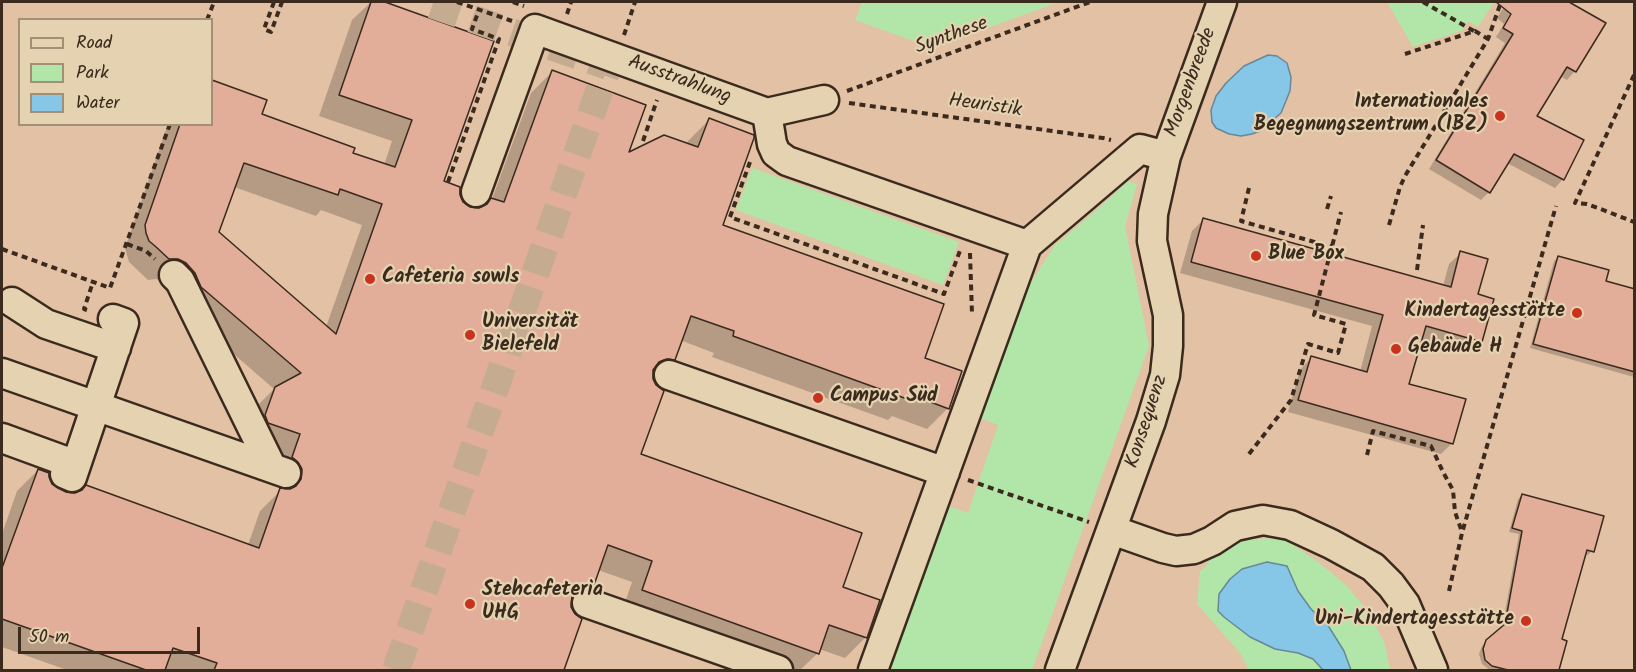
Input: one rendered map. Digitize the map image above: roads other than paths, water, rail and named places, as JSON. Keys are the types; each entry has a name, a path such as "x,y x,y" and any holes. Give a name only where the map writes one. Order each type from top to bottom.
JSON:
{"street":[{"name":"Morgenbreede","path":"1156,156 1222,2"},
{"name":"Ausstrahlung","path":"476,192 535,29 767,113"},
{"path":"824,100 767,113 772,144 776,153 787,161 1027,245"},
{"path":"873,670 1027,245 1156,156"},
{"name":"Konsequenz","path":"1060,670 1151,422 1165,375 1168,315 1152,241 1156,156"},
{"path":"2,371 279,471 180,281 174,275"},
{"path":"12,302 46,324 116,348"},
{"path":"2,438 70,470 96,406 124,323 113,319"},
{"path":"669,375 945,472"},
{"path":"1112,530 1176,551 1194,549 1212,541 1235,526 1263,520 1290,525 1373,567 1391,585 1405,604 1433,670"},
{"path":"587,603 778,670"}],"water":[{"path":"1268,55 1277,56 1287,63 1291,77 1290,91 1281,113 1260,131 1252,134 1241,136 1229,134 1216,128 1212,122 1211,110 1216,96 1244,66"},
{"path":"1267,562 1287,566 1298,591 1311,609 1329,627 1344,651 1351,670 1323,670 1313,659 1298,653 1275,649 1250,637 1218,611 1219,594 1230,579 1242,569"}],"tunnel":[{"path":"396,670 608,66 425,2"}],"place":[{"name":"Internationales Begegnungszentrum (IBZ)","path":"1500,116"},
{"name":"Blue Box","path":"1256,256"},
{"name":"Cafeteria sowls","path":"370,279"},
{"name":"Kindertagesstätte","path":"1577,313"},
{"name":"Universität Bielefeld","path":"470,335"},
{"name":"Gebäude H","path":"1396,349"},
{"name":"Campus Süd","path":"818,398"},
{"name":"Stehcafeteria UHG","path":"470,604"},
{"name":"Uni-Kindertagesstätte","path":"1526,621"}]}
